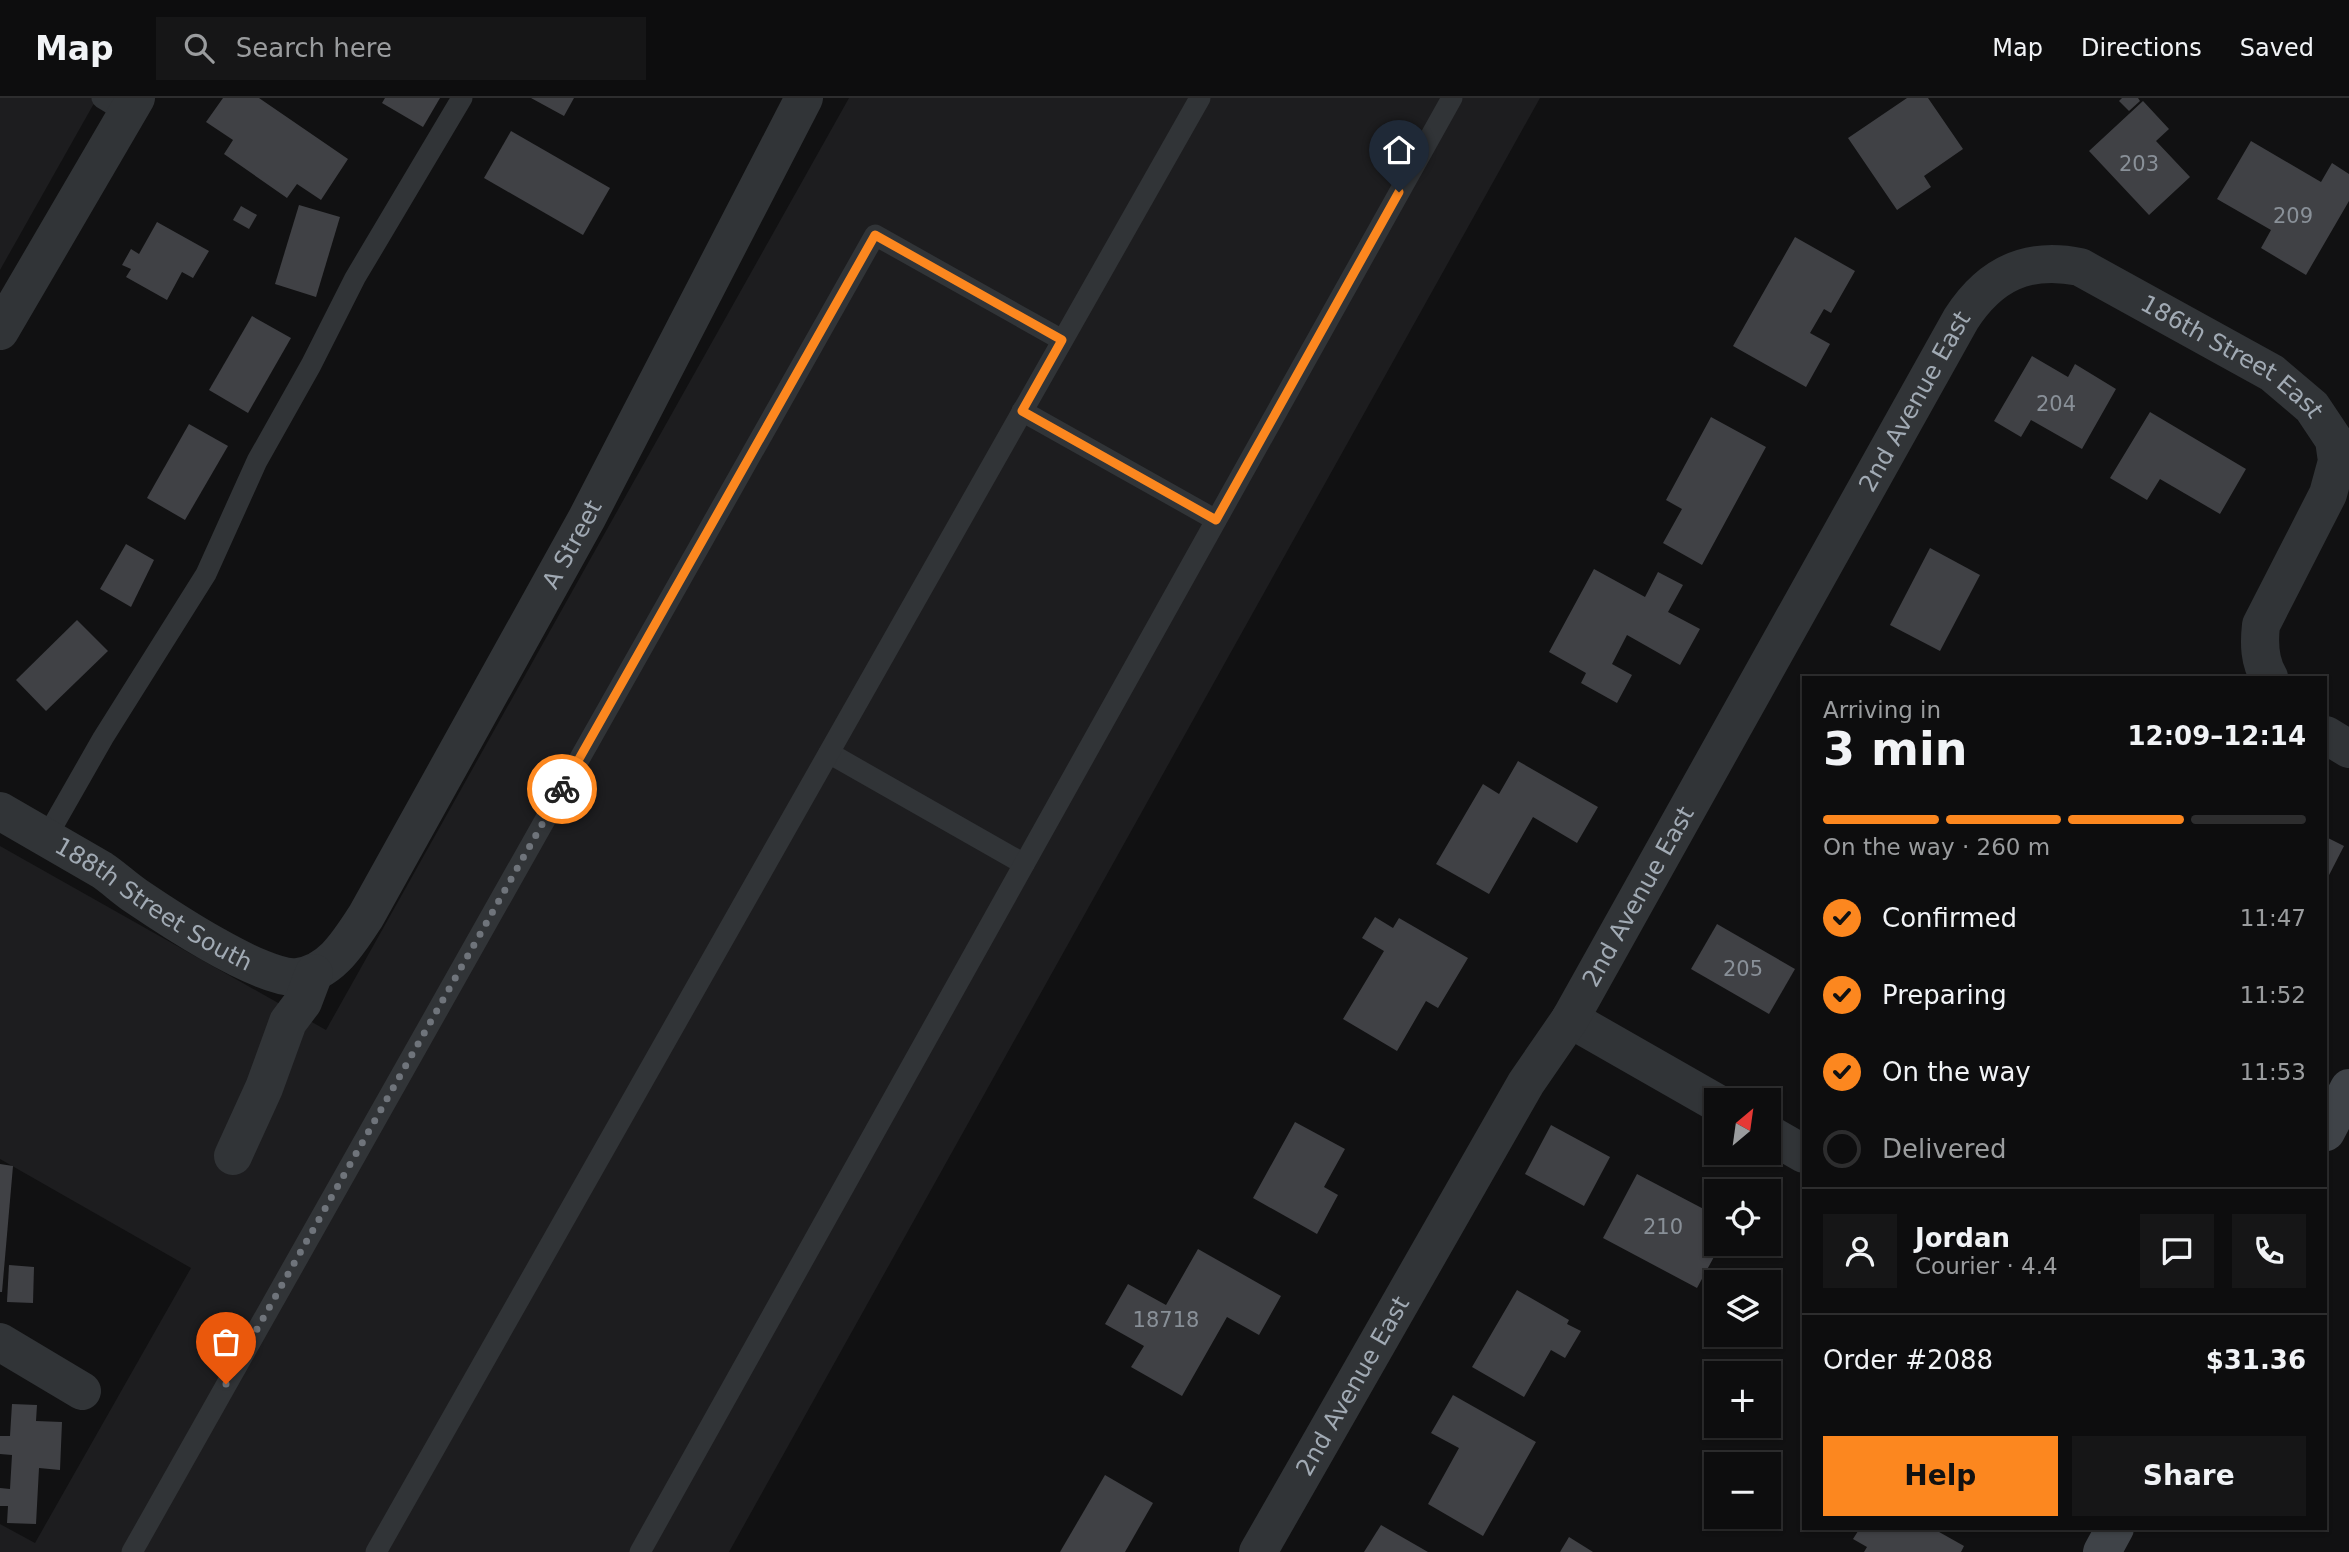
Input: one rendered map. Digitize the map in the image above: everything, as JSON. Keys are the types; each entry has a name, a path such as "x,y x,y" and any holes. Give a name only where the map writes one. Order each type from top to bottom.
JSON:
{"street":[{"name":"A Street","path":"314,972 330,964 366,916 587,518 804,98"},
{"path":"0,331 122,103"},
{"name":"186th Street East","path":"2034,264 2056,262 2080,267 2272,373 2312,407 2334,440 2337,461 2328,494 2261,625 2259,645 2264,669 2268,676"},
{"name":"2nd Avenue East","path":"1258,1552 1525,1083 1570,1019 1961,319 1975,297 1997,280 2015,269 2034,264"},
{"path":"2327,736 2349,749"},
{"name":"188th Street South","path":"0,811 105,872 135,895 252,967 279,976 296,977 314,972"},
{"path":"233,1156 264,1088 288,1021 303,1002 314,972"},
{"path":"1570,1019 1704,1096"},
{"path":"2327,1130 2349,1088"},
{"path":"1782,1141 1802,1153"},
{"path":"0,1342 82,1391"},
{"path":"2102,1552 2114,1530"}],"lane":[{"path":"46,838 103,738 205,574 257,461 311,365 355,278 462,98"},
{"path":"376,1552 1200,98"},
{"path":"640,1552 1452,98"},
{"path":"132,1552 875,235 1062,340"},
{"path":"1022,411 1216,520"},
{"path":"829,753 1024,864"}],"shaded area":[{"path":"0,98 97,98 0,270"},
{"path":"849,98 1540,98 729,1552 0,1552 0,1524 35,1543 191,1268 0,1159 0,846 326,1030"}],"building":[{"path":"223,98 259,98 348,159 321,200 297,184 287,198 224,154 233,140 206,122"},
{"path":"385,98 440,98 423,127 382,103"},
{"path":"531,98 574,98 564,116"},
{"path":"1907,98 1928,98 1963,149 1924,176 1931,187 1897,210 1848,138"},
{"path":"2122,98 2138,98 2140,101 2129,111 2119,101"},
{"path":"2143,101 2169,129 2156,141 2190,177 2149,215 2089,151"},
{"path":"511,131 610,188 583,235 484,178"},
{"path":"2251,141 2321,182 2332,163 2349,174 2349,201 2306,275 2261,248 2271,230 2217,199"},
{"path":"299,205 340,217 316,297 275,284"},
{"path":"241,206 257,215 249,229 233,220"},
{"path":"157,222 209,251 193,278 182,272 167,300 126,277 131,269 122,265 131,249 139,254"},
{"path":"1795,237 1855,271 1831,313 1824,309 1810,333 1830,344 1806,387 1733,346"},
{"path":"252,316 291,338 248,413 209,390"},
{"path":"2032,356 2068,377 2075,364 2116,389 2082,449 2031,420 2021,437 1994,421"},
{"path":"2150,412 2246,469 2220,514 2160,479 2147,500 2110,478"},
{"path":"1711,417 1766,447 1702,565 1663,543 1682,509 1666,500"},
{"path":"189,424 228,446 185,520 147,498"},
{"path":"126,544 154,560 131,607 100,589"},
{"path":"1930,548 1980,575 1940,651 1890,625"},
{"path":"1594,569 1645,597 1658,572 1683,585 1668,612 1700,629 1680,665 1627,635 1612,664 1632,675 1617,703 1581,683 1586,673 1549,652"},
{"path":"77,620 108,651 46,711 16,680"},
{"path":"1518,761 1598,807 1577,843 1533,817 1489,894 1436,864 1483,784 1499,794"},
{"path":"2327,838 2344,846 2327,879"},
{"path":"1375,917 1393,928 1399,918 1468,958 1438,1008 1426,1001 1397,1051 1343,1019 1384,951 1362,938"},
{"path":"1717,924 1795,969 1769,1014 1691,969"},
{"path":"1295,1122 1345,1149 1324,1187 1338,1195 1317,1234 1253,1198"},
{"path":"1551,1125 1610,1157 1584,1206 1525,1174"},
{"path":"0,1164 13,1166 2,1292 0,1292"},
{"path":"1637,1174 1704,1209 1704,1256 1714,1256 1707,1270 1704,1270 1697,1288 1603,1238"},
{"path":"1198,1249 1281,1296 1259,1335 1227,1317 1182,1396 1131,1367 1144,1346 1105,1324 1128,1284 1166,1305"},
{"path":"9,1265 34,1267 33,1303 7,1302"},
{"path":"1517,1290 1569,1320 1567,1324 1581,1331 1565,1358 1551,1350 1524,1397 1472,1367"},
{"path":"1453,1395 1536,1442 1483,1536 1428,1504 1459,1448 1431,1433"},
{"path":"12,1404 37,1405 36,1421 62,1422 60,1470 39,1468 36,1524 7,1523 8,1506 0,1506 0,1488 10,1489 12,1455 0,1454 0,1436 10,1436"},
{"path":"1105,1475 1153,1503 1125,1552 1060,1552"},
{"path":"1381,1525 1428,1552 1364,1552"},
{"path":"1859,1530 1936,1530 1964,1546 1961,1552 1864,1552 1867,1547 1853,1539"},
{"path":"1569,1537 1593,1552 1560,1552"}],"way so far":[{"path":"226,1384 562,789"}],"route":[{"path":"562,789 875,235 1062,340 1022,411 1216,520 1399,192"}]}
